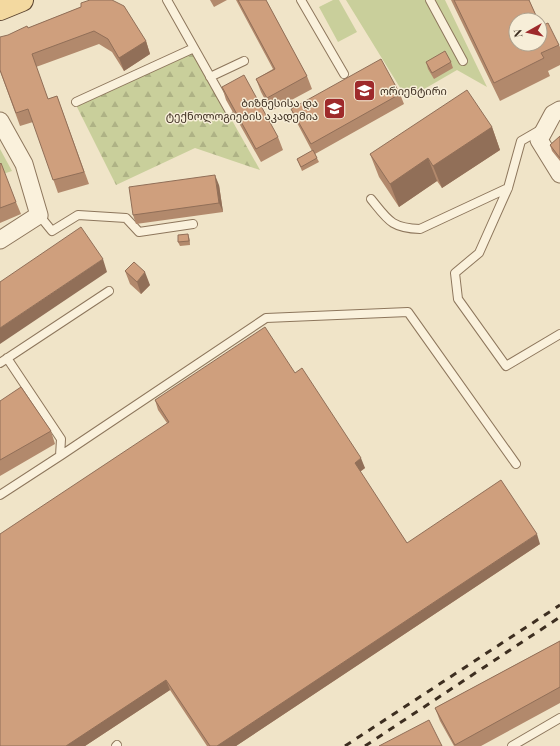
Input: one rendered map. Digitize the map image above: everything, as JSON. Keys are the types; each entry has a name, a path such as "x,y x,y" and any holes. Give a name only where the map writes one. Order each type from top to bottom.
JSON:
{"main road":[{"path":"0,9 22,0"}],"street":[{"path":"560,110 553,114 539,140 560,174"},
{"path":"0,123 24,164 39,215 0,240"}],"lane":[{"path":"167,0 229,110"},
{"path":"301,0 344,74"},
{"path":"430,0 463,61"},
{"path":"76,102 194,48"},
{"path":"210,77 244,61"},
{"path":"546,127 521,141 508,188 479,252 456,273 458,299 506,366 560,334"},
{"path":"371,199 389,222 408,228 420,229 508,188"},
{"path":"39,215 52,231 78,215 126,218 139,232 193,224"},
{"path":"60,456 61,439 3,361 109,291"},
{"path":"0,495 266,318 408,312 516,464"},
{"path":"512,746 560,718"}],"green space":[{"path":"333,0 339,0 357,32 338,42 319,7"},
{"path":"346,0 445,0 487,87 457,70 407,99"},
{"path":"193,51 260,170 195,148 116,185 76,105"},
{"path":"0,149 12,171 0,175"}],"building":[{"path":"90,0 112,0 124,6 146,41 119,58 108,39 94,31 32,54 48,99 57,96 84,172 53,180 28,109 16,113 0,70 0,37 27,26 28,28 81,7 81,3"},
{"path":"238,0 266,0 307,76 267,98 256,79 275,69"},
{"path":"454,0 529,0 534,12 508,12 508,52 543,52 541,53 544,58 494,83"},
{"path":"548,23 559,45 548,50"},
{"path":"445,51 451,62 432,73 426,62"},
{"path":"381,59 400,94 311,144 291,109"},
{"path":"244,75 278,137 256,149 222,87"},
{"path":"467,90 492,127 433,166 428,158 390,184 370,154"},
{"path":"560,136 560,158 550,145"},
{"path":"313,150 317,158 301,167 297,159"},
{"path":"1,163 16,202 0,208 0,164"},
{"path":"215,175 219,203 133,215 129,187"},
{"path":"81,227 103,259 0,328 0,282"},
{"path":"188,234 189,241 178,242 178,235"},
{"path":"134,262 145,272 137,282 125,271"},
{"path":"265,327 295,373 302,368 361,458 355,463 407,543 501,480 537,534 217,746 210,746 166,680 66,746 0,746 0,534 169,422 155,400"},
{"path":"21,387 51,431 0,460 0,401"},
{"path":"560,641 560,687 455,745 435,708"},
{"path":"429,720 442,746 379,746"}],"railway":[{"path":"345,746 560,605"},
{"path":"365,746 560,617"}],"place":[{"name":"ორიენტირი","path":"365,91"},
{"name":"ბიზნესისა და ტექნოლოგიების აკადემია","path":"334,109"}]}
